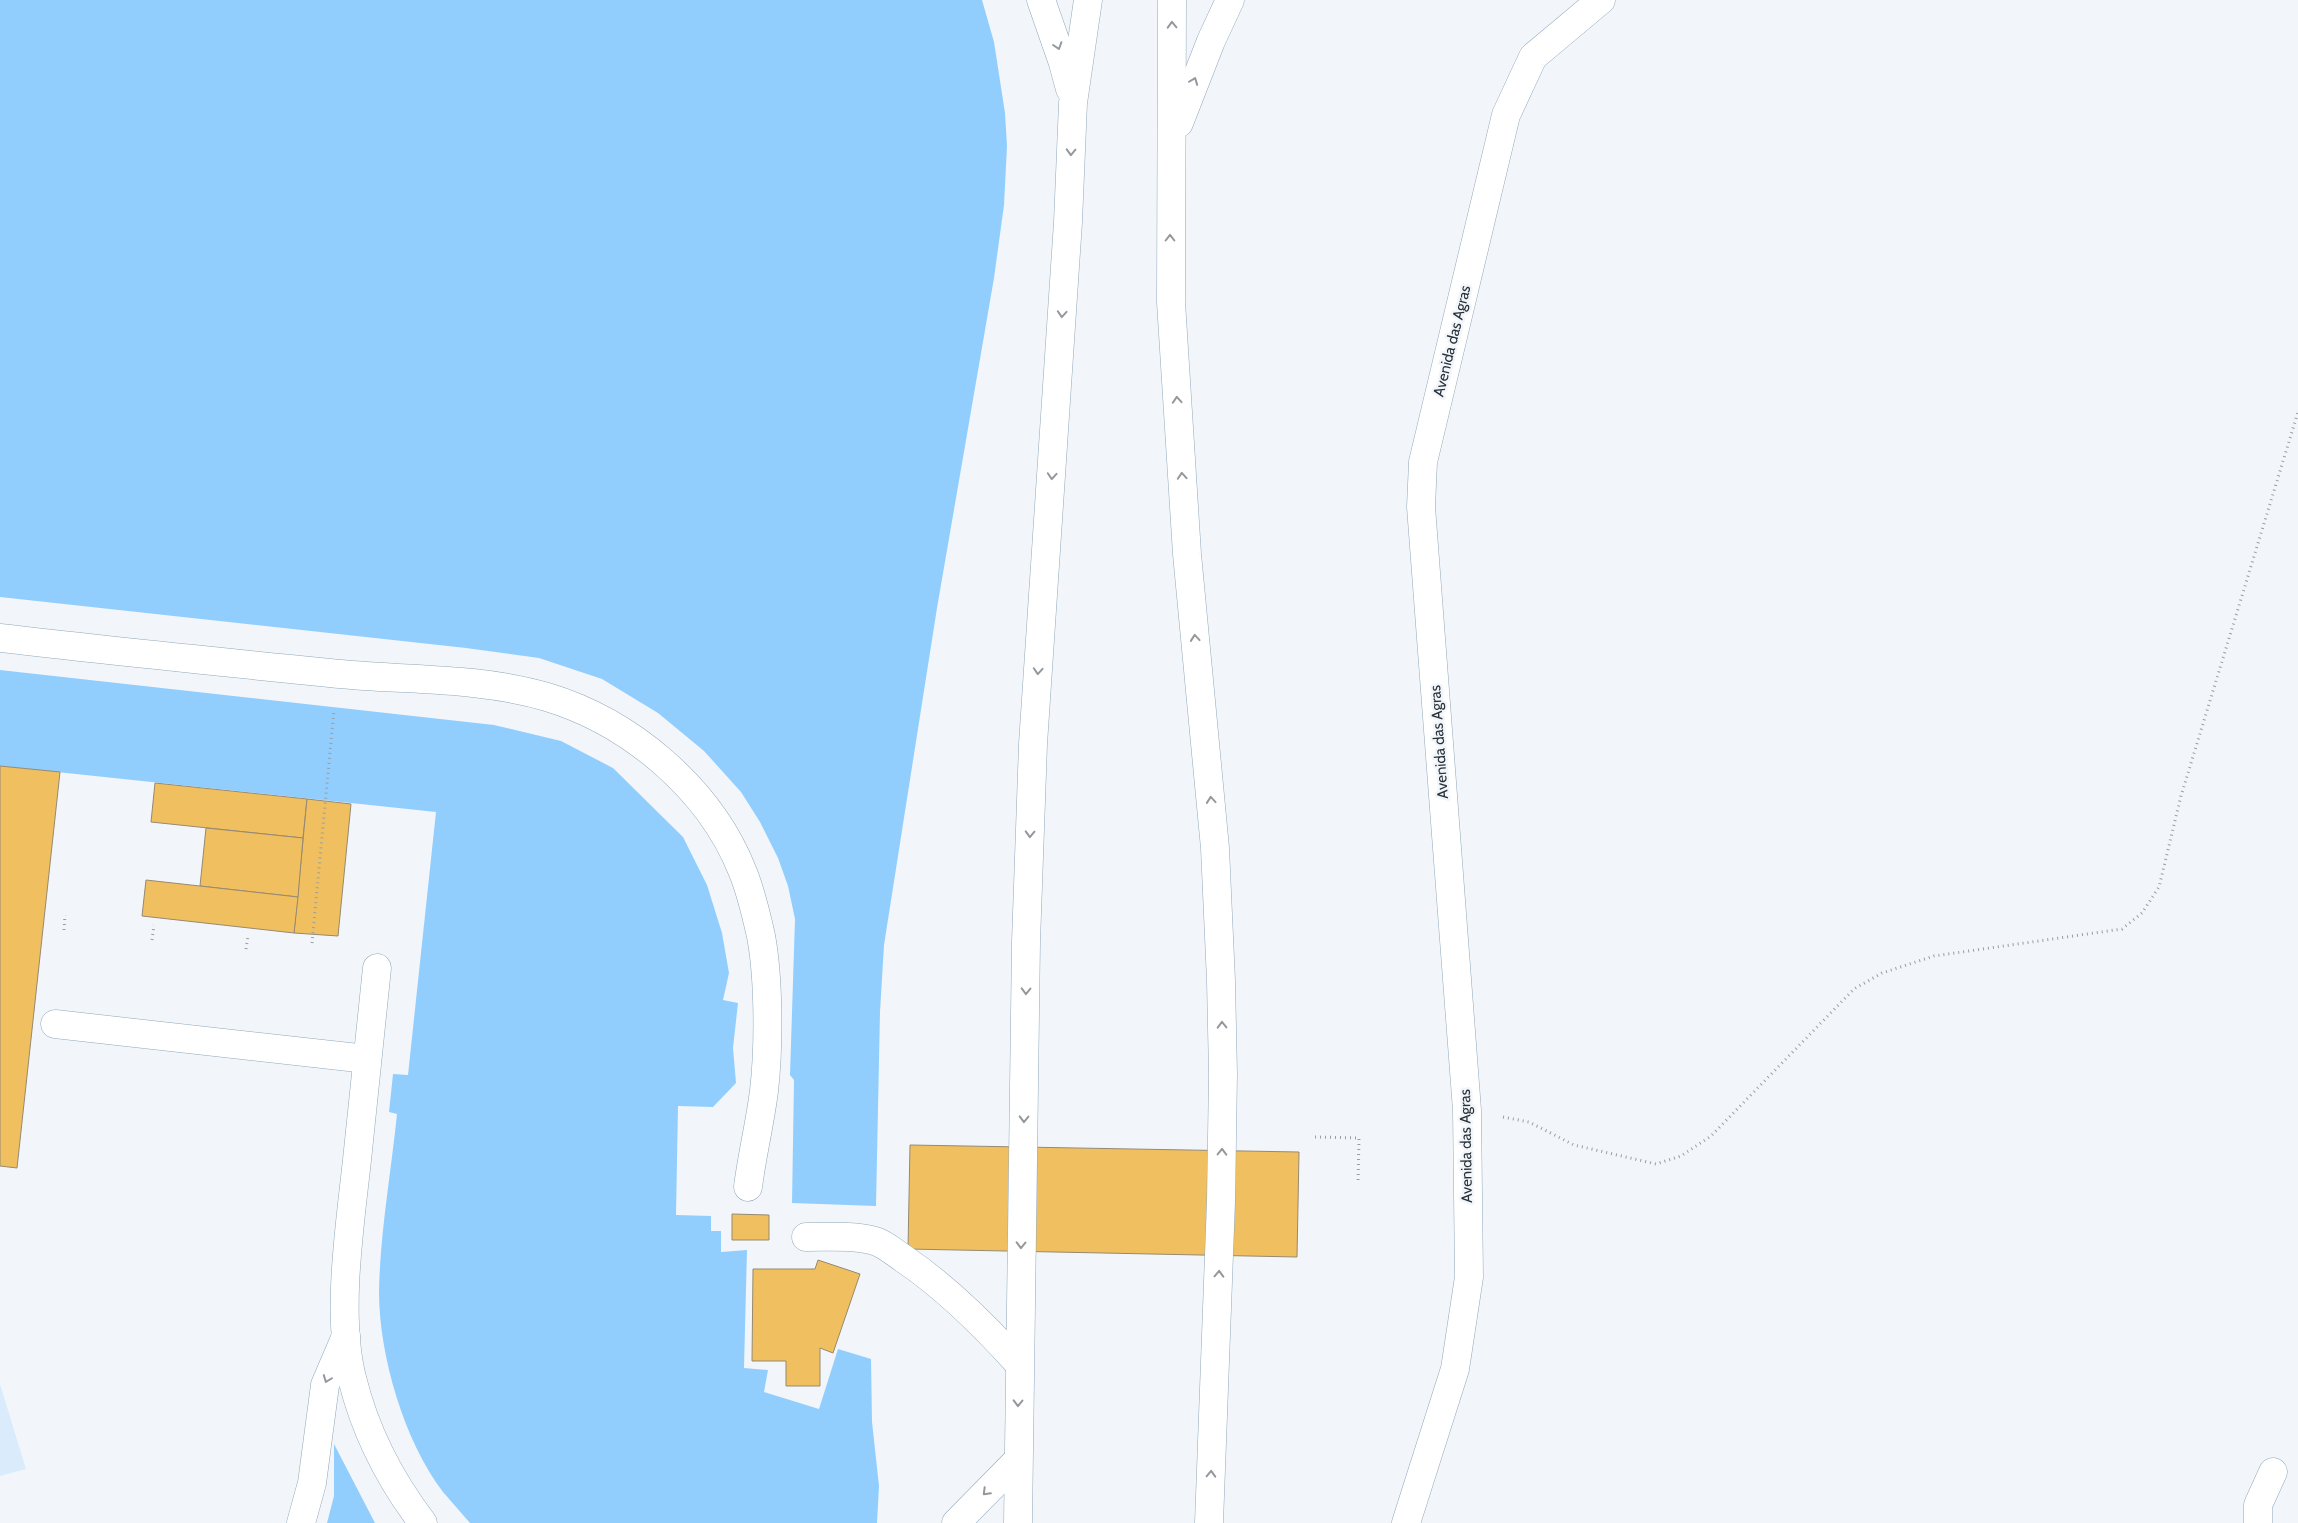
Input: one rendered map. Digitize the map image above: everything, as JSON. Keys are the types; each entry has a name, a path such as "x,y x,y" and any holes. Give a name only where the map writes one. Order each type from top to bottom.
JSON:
{"main road":[{"path":"1041,0 1063,63 1073,103"},
{"path":"1018,1523 1017,1461 1026,942 1033,744 1067,241 1073,103 1088,0"},
{"path":"1172,0 1172,144 1170,180 1172,328 1187,554 1215,848 1222,981 1221,1201 1209,1523"},
{"path":"1172,144 1197,74 1230,0"},
{"name":"Avenida das Agras","path":"1406,1523 1455,1369 1469,1277 1467,1110 1421,507 1423,462 1506,115 1533,57 1601,0"},
{"path":"0,638 338,674 433,678 507,689 547,697 598,718 634,739 670,769 702,804 724,835 742,870 761,938 765,982 764,1088 748,1187"},
{"path":"377,968 347,1254 347,1335 352,1376 362,1413 388,1469 405,1500 423,1523"},
{"path":"55,1024 368,1059"},
{"path":"806,1237 860,1238 877,1241 924,1273 958,1300 1019,1364"},
{"path":"301,1523 312,1483 325,1385 347,1335"},
{"path":"956,1523 1017,1461"},
{"path":"2258,1523 2258,1505 2273,1472"}],"path":[{"path":"1467,1110 1529,1122 1574,1145 1656,1164 1681,1156 1711,1136 1854,989 1882,973 1934,956 2122,929 2142,913 2159,887 2181,796 2277,487 2298,412"},
{"path":"312,943 338,674"},
{"path":"64,930 65,915"},
{"path":"152,940 154,925"},
{"path":"246,949 248,936"},
{"path":"1315,1138 1359,1138 1358,1184"}],"shaded area":[{"path":"0,0 982,0 994,42 1005,113 1007,146 1004,205 994,278 937,608 884,945 880,1012 876,1206 792,1203 794,1080 790,1075 795,919 788,886 778,858 760,822 741,792 704,751 658,713 602,679 539,658 466,648 0,597"},
{"path":"0,670 494,725 561,741 613,768 683,837 707,885 722,933 729,973 723,1000 738,1003 733,1048 736,1083 713,1107 678,1106 676,1215 711,1216 711,1231 721,1231 721,1252 747,1250 744,1368 768,1370 764,1392 819,1409 838,1349 871,1359 872,1422 879,1486 877,1523 470,1523 443,1492 429,1471 406,1423 389,1370 380,1317 381,1248 397,1114 389,1112 393,1074 408,1075 436,812 0,766"},
{"path":"0,1384 26,1469 0,1476"},
{"path":"334,1444 375,1523 327,1523 334,1496"}],"building":[{"path":"0,766 60,772 17,1168 0,1166"},
{"path":"155,783 307,799 303,838 151,822"},
{"path":"307,799 351,804 338,936 294,933"},
{"path":"206,828 303,838 298,897 200,886"},
{"path":"146,880 298,897 294,933 142,916"},
{"path":"910,1145 1299,1152 1297,1257 908,1249"},
{"path":"732,1214 769,1215 769,1240 732,1240"},
{"path":"818,1260 860,1274 833,1353 820,1348 820,1386 786,1386 786,1361 752,1361 753,1269 815,1269"}]}
